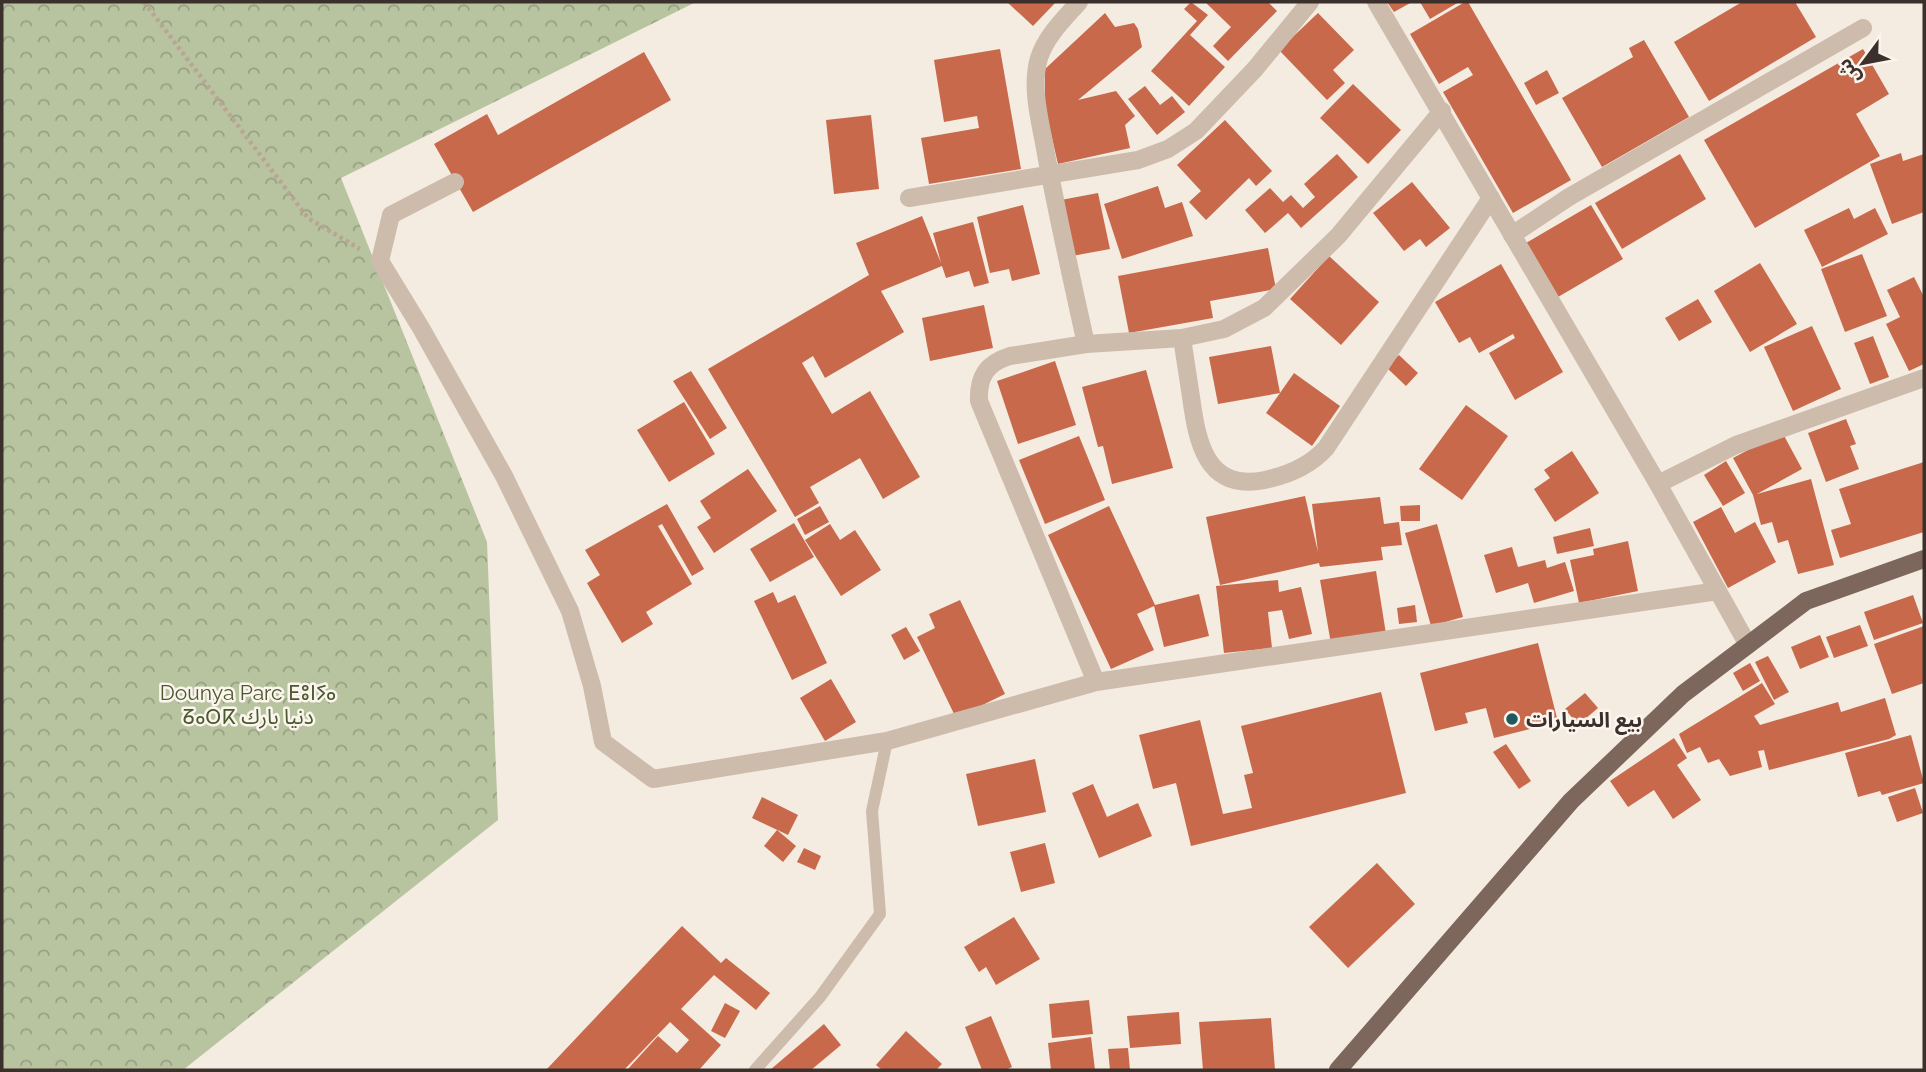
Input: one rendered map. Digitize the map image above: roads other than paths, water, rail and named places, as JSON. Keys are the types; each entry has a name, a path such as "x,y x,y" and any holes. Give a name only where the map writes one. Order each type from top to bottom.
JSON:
{"main road":[{"path":"1338,1070 1571,801 1683,694 1806,601 1924,559"}],"street":[{"path":"1079,2 1044,46 1036,74 1037,103 1050,174 1086,344"},
{"path":"909,198 1138,160 1168,149 1196,131 1255,69 1310,2"},
{"path":"1376,2 1658,484 1748,645"},
{"path":"1512,235 1569,197 1863,28"},
{"path":"1096,682 983,412 978,388 981,377 988,366 999,359 1086,344 1182,338 1224,328 1264,308 1338,236 1442,111"},
{"path":"455,182 391,215 380,261 504,476 570,611 592,686 603,742 653,779 887,741 1096,682 1718,591"},
{"path":"1182,338 1196,434 1212,466 1232,479 1244,481 1268,479 1300,468 1315,460 1326,448 1491,198"},
{"path":"1658,484 1736,445 1924,378"}],"lane":[{"path":"755,1070 820,997 880,914 872,811 887,741"}],"place":[{"name":"بيع السيارات","path":"1512,719"}],"park label":[{"name":"Dounya Parc ⴹⵓⵏⵢⴰ ⵒⴰⵔⴽ دنيا بارك","path":"248,704"}]}
